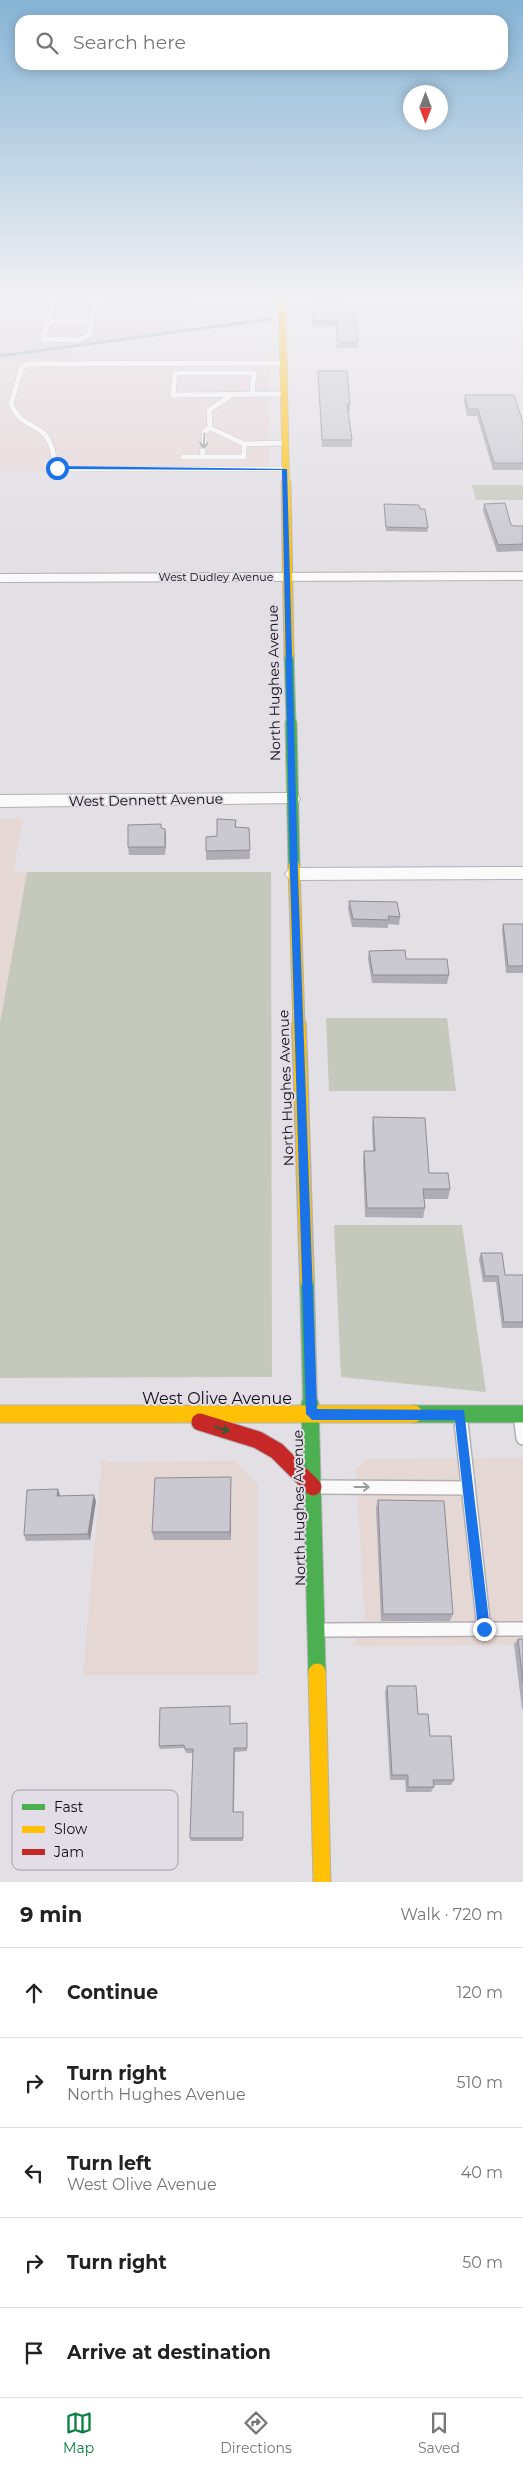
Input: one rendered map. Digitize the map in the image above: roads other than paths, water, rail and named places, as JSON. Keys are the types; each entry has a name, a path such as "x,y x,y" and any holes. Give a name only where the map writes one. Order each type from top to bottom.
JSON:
{"street":[{"name":"North Hughes Avenue","path":"283,382 294,874 312,1414 322,1882"},
{"name":"West Dudley Avenue","path":"0,578 523,576"},
{"name":"West Dennett Avenue","path":"0,801 292,799"},
{"path":"294,874 523,873"},
{"name":"West Olive Avenue","path":"0,1414 521,1414"},
{"path":"175,1414 258,1440 277,1451 313,1487"}],"lane":[{"path":"18,382 12,404 17,416 49,438 54,450 55,466 61,469 284,469"},
{"path":"174,382 173,395 283,394"},
{"path":"252,394 253,382"},
{"path":"210,428 209,410 233,395"},
{"path":"210,428 244,444 284,443"},
{"path":"202,457 205,431 210,428"},
{"path":"183,457 244,457 244,444"},
{"path":"460,1414 484,1629"},
{"path":"521,1414 523,1438"},
{"path":"313,1487 468,1488"},
{"path":"316,1630 523,1629"}]}
